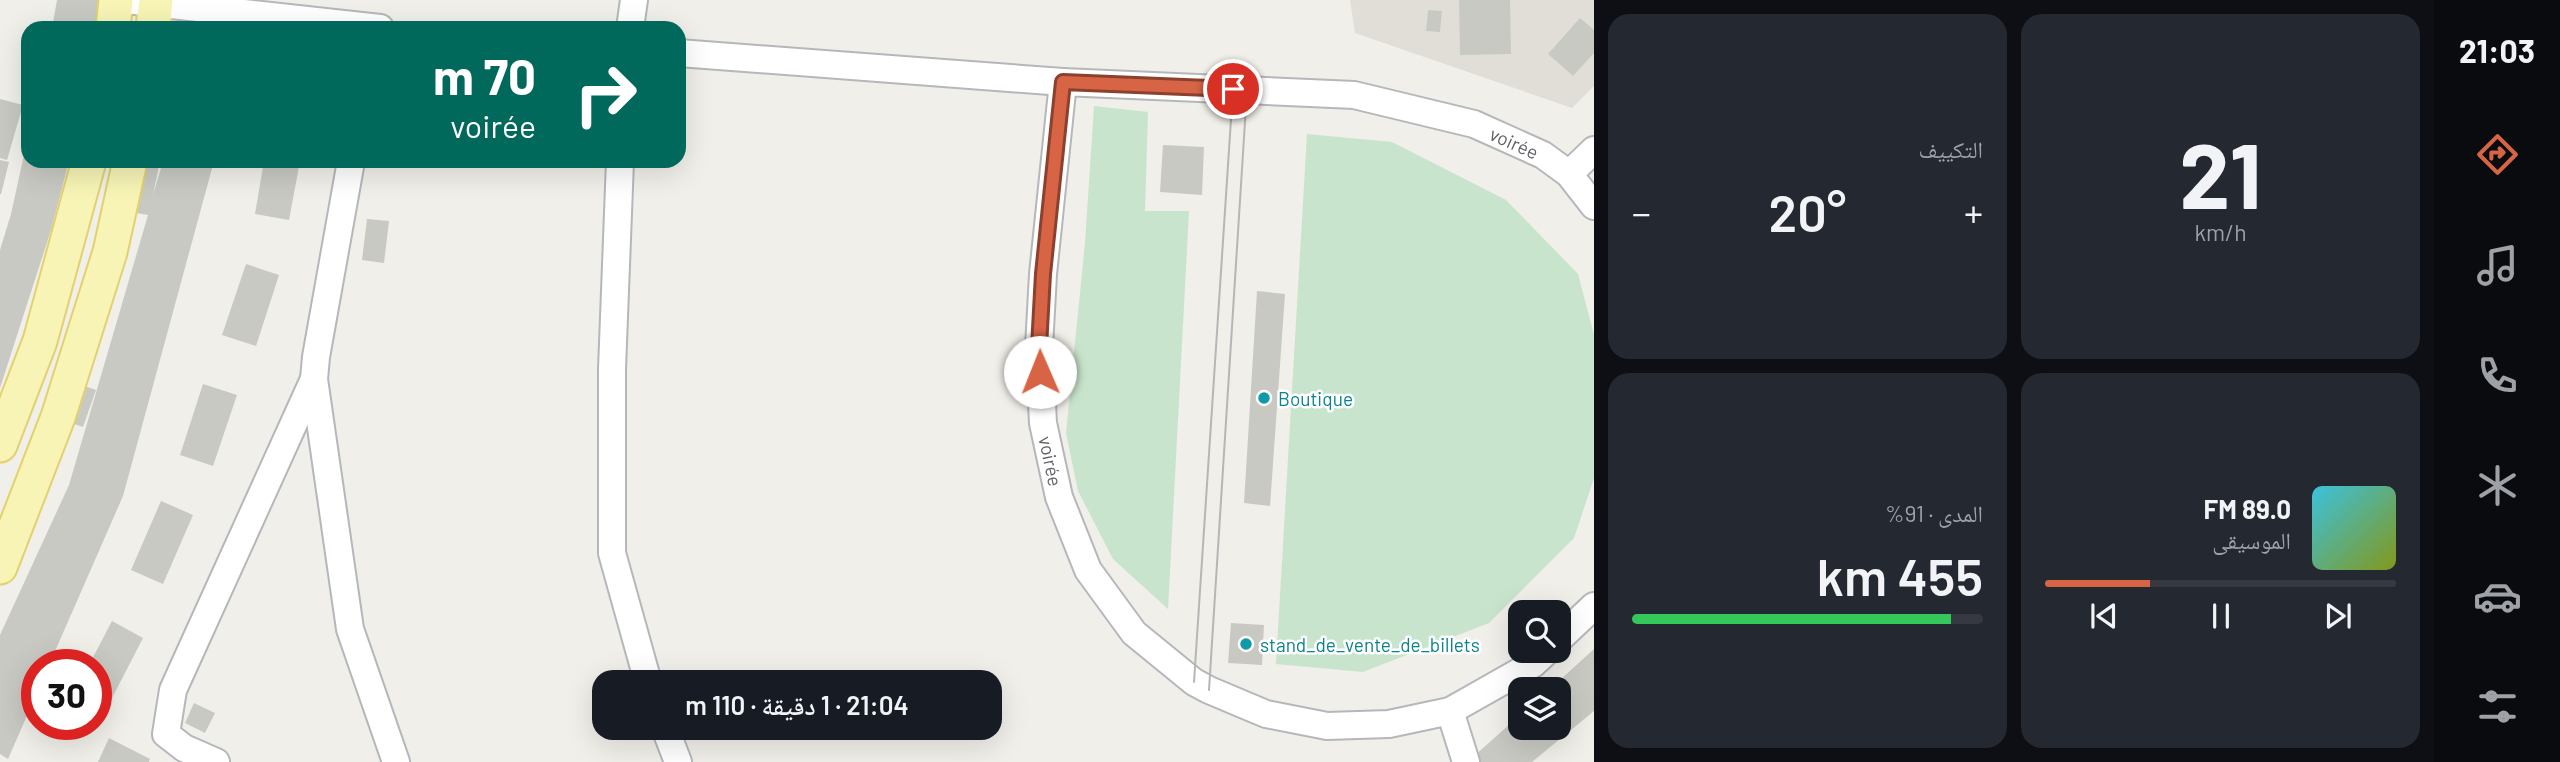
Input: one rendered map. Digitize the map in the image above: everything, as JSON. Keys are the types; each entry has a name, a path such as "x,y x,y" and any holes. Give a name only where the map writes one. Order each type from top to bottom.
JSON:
{"main road":[{"path":"114,21 116,0"},
{"path":"0,445 40,341 87,168"},
{"path":"0,567 66,391 110,252 128,168"}],"street":[{"path":"630,21 634,0"},
{"path":"148,8 295,21"},
{"path":"686,54 1063,82"},
{"name":"voirée","path":"1534,663 1450,711 1390,724 1328,726 1266,714 1194,682 1134,633 1088,570 1059,498 1043,423 1040,323 1063,82 1354,95 1474,124 1543,155 1569,174 1594,206"},
{"path":"1569,174 1594,150"},
{"path":"350,168 314,379 350,629 396,762"},
{"path":"620,168 612,369 612,553 645,670"},
{"path":"216,762 184,748 166,734 173,690 314,379"},
{"path":"1571,628 1594,606"},
{"path":"1450,711 1466,762"},
{"path":"670,740 678,762"}],"shaded area":[{"path":"1350,0 1594,0 1594,86 1572,108 1355,33"}],"green space":[{"path":"1094,106 1148,112 1145,211 1189,211 1168,609 1113,559 1078,491 1066,433 1085,243"},
{"path":"1307,134 1392,142 1506,200 1578,274 1594,335 1594,478 1574,538 1512,600 1508,600 1508,604 1489,623 1363,672 1276,664"}],"building":[{"path":"57,0 103,0 100,21 53,21"},
{"path":"1459,0 1510,0 1511,54 1460,55"},
{"path":"1428,10 1442,11 1440,32 1426,31"},
{"path":"1580,18 1594,30 1594,53 1573,76 1548,54"},
{"path":"0,99 21,104 21,112 7,160 0,158"},
{"path":"1163,145 1204,147 1202,195 1160,192"},
{"path":"0,160 9,162 1,194 0,194"},
{"path":"21,168 67,168 52,227 0,388 0,250"},
{"path":"134,168 159,168 153,195 161,168 212,168 123,496 56,649 21,649 21,729 8,759 0,754 0,635 69,485 148,215 125,211"},
{"path":"263,168 299,168 289,220 255,214"},
{"path":"367,219 389,221 384,263 362,260"},
{"path":"246,264 279,275 256,346 222,335"},
{"name":"Boutique","path":"1257,291 1285,294 1270,506 1244,503"},
{"path":"73,382 96,390 83,427 60,419"},
{"path":"203,384 237,395 213,466 180,455"},
{"path":"161,501 193,515 163,584 131,570"},
{"path":"112,621 143,638 112,698 112,649 97,649"},
{"name":"stand_de_vente_de_billets","path":"1231,623 1264,625 1262,665 1228,663"},
{"path":"1594,649 1594,711 1571,730 1571,677 1563,677"},
{"path":"194,703 215,713 205,733 185,723"},
{"path":"1508,726 1508,740 1559,740 1532,762 1473,762 1472,758"},
{"path":"108,740 112,740 150,759 149,762 98,762"}],"tram line":[{"path":"1194,682 1233,89"},
{"path":"1209,690 1247,90"}],"place":[{"name":"Boutique","path":"1264,398"},
{"name":"stand_de_vente_de_billets","path":"1246,644"}],"route":[{"path":"1040,372 1043,274 1063,82 1233,89"}]}
